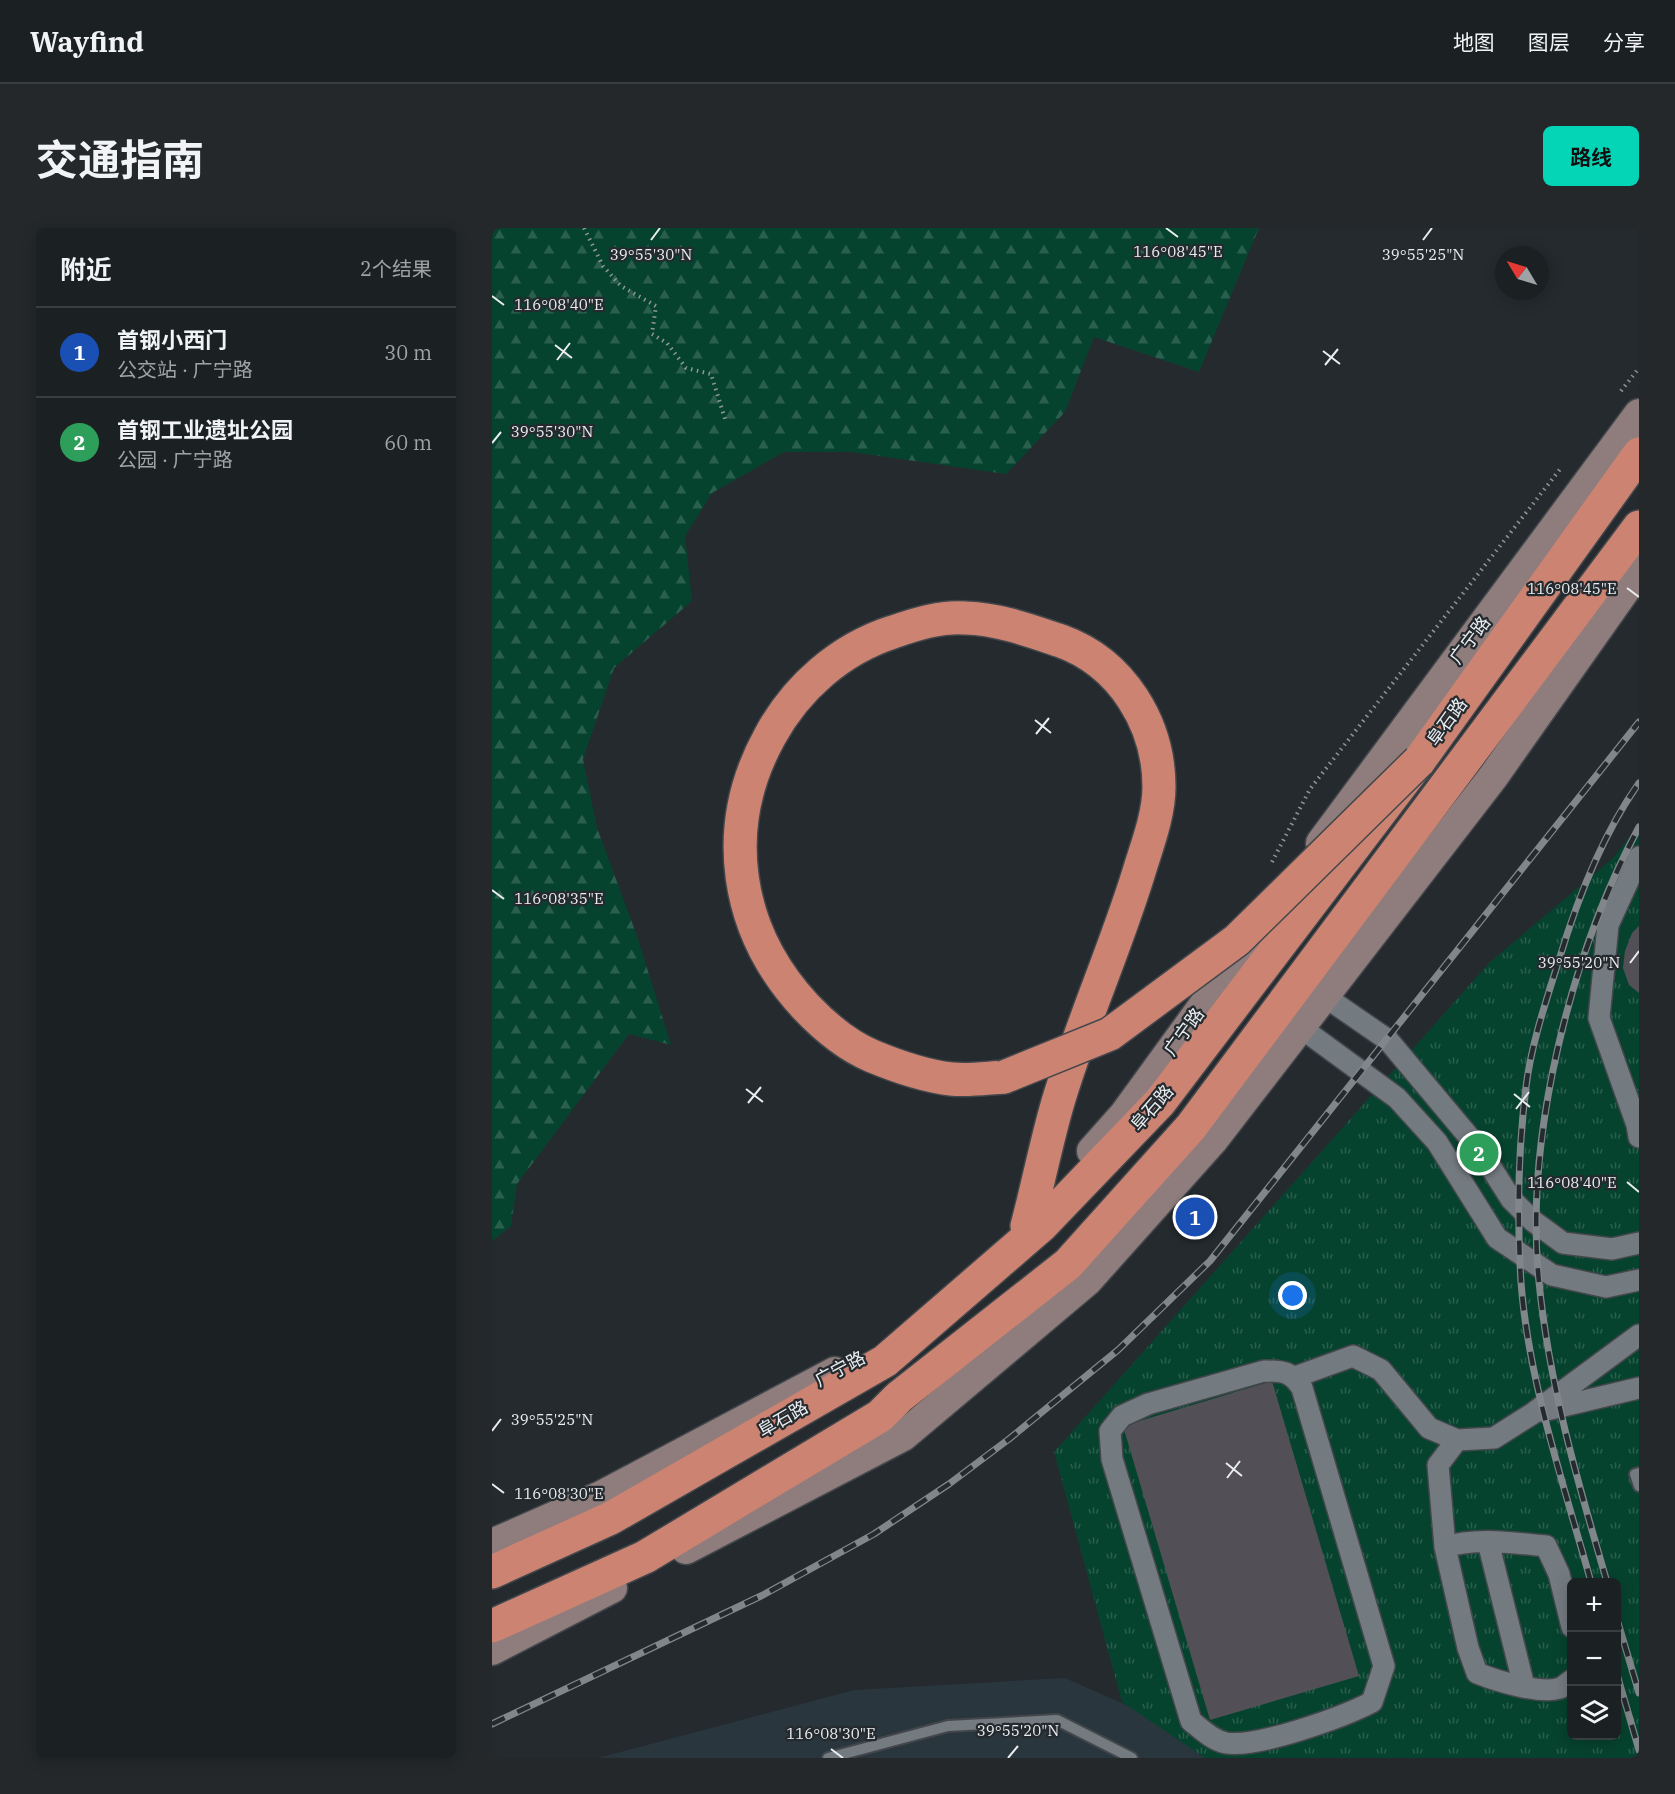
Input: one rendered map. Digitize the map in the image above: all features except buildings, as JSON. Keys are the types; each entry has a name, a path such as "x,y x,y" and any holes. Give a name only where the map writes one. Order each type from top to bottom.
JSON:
{"highway":[{"name":"阜石路","path":"492,1572 611,1518 885,1361 1032,1234 1160,1102 1419,761 1639,454"},
{"name":"阜石路","path":"492,1626 645,1557 880,1416 899,1397 1068,1264 1191,1127 1639,527"},
{"path":"1027,1226 1058,1102 1125,916 1147,847 1159,790 1155,744 1143,712 1118,678 1079,648 1020,627 965,617 923,622 880,636 852,649 813,679 784,711 757,760 745,799 739,860 750,919 768,958 792,992 818,1019 845,1041 870,1055 952,1079 1004,1077 1110,1034 1237,940 1419,761"}],"street":[{"name":"广宁路","path":"492,1544 601,1496 881,1348 950,1294 1027,1226 1124,1115 1395,741 1639,414"},
{"path":"492,1650 903,1436 1087,1281 1213,1140 1493,777 1639,570"},
{"path":"1639,857 1608,926 1599,1018 1637,1125 1639,1137"},
{"path":"1324,996 1388,1040 1480,1150 1511,1199 1533,1221 1563,1243 1612,1249 1639,1243"},
{"path":"1300,1027 1397,1098 1437,1142 1497,1238 1552,1275 1606,1287 1639,1280"},
{"path":"1295,1377 1353,1356 1381,1370 1429,1428 1457,1440 1494,1438 1532,1414 1639,1335"},
{"path":"1264,1371 1286,1371 1295,1377 1302,1388 1384,1666 1372,1702 1351,1713 1305,1729 1250,1741 1226,1743 1209,1736 1191,1720 1112,1459 1110,1431 1122,1416 1159,1401 1264,1371"},
{"path":"1532,1414 1639,1388"},
{"path":"1457,1440 1438,1465 1445,1547 1468,1648 1477,1673 1502,1684 1559,1689 1567,1683"},
{"path":"1445,1547 1488,1542 1546,1546 1559,1574 1567,1607"},
{"path":"1488,1542 1524,1686"}],"lane":[{"path":"1639,1473 1635,1474 1639,1486"},
{"path":"828,1758 948,1726 1057,1720 1132,1758"}],"path":[{"path":"584,228 603,266 621,286 656,306 652,334 667,343 686,368 711,374 726,422"}],"shaded area":[{"path":"1065,1678 1179,1728 1220,1758 598,1758 854,1690"}],"green space":[{"path":"492,228 1259,228 1199,372 1094,337 1065,412 1006,474 851,452 784,452 712,493 685,536 692,601 614,668 583,759 597,828 637,936 671,1045 629,1034 517,1184 511,1226 492,1241"},
{"path":"1639,825 1639,1758 1205,1758 1122,1702 1054,1452 1489,963 1612,859"}],"railway":[{"path":"492,1724 763,1595 874,1534 949,1484 1009,1439 1118,1350 1210,1261 1639,722"},
{"path":"1590,1578 1539,1395 1525,1319 1519,1234 1521,1135 1531,1055 1566,937 1582,891 1602,846 1639,783"},
{"path":"1606,1578 1575,1471 1557,1396 1539,1282 1536,1226 1539,1168 1546,1108 1558,1048 1574,988 1593,931 1639,827"},
{"path":"1621,1632 1639,1693"},
{"path":"1620,1686 1639,1750"}],"place":[{"name":"首钢工业遗址公园","path":"1479,1153"},
{"name":"首钢小西门","path":"1195,1217"}]}
